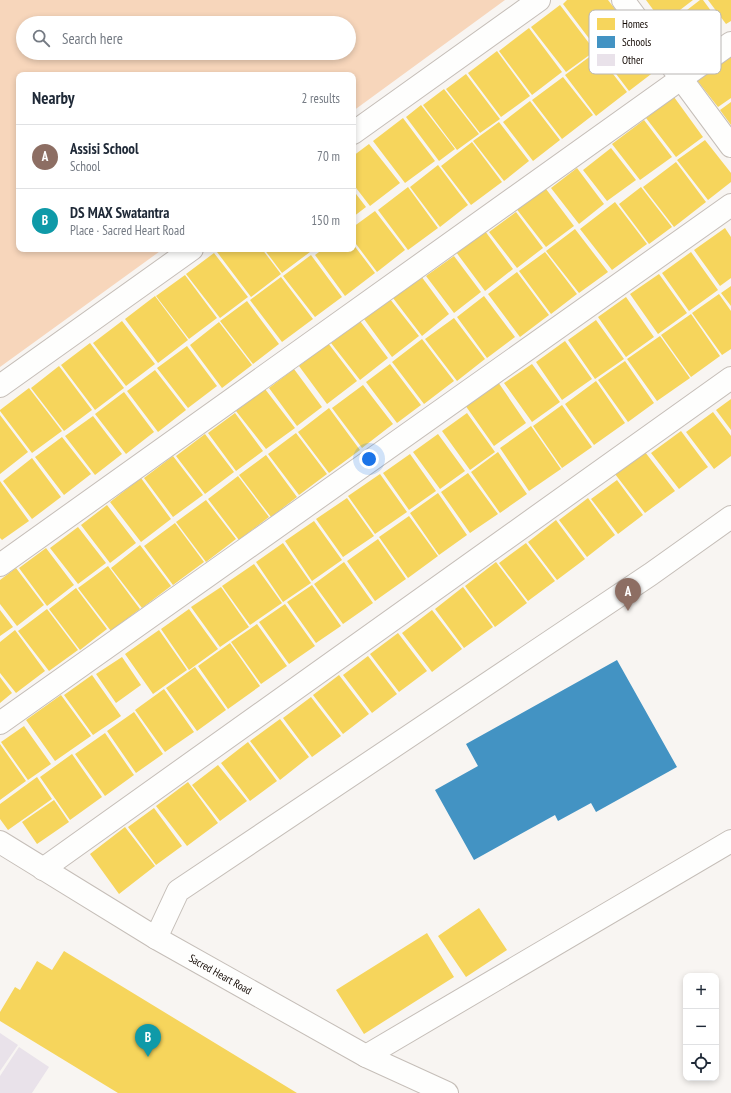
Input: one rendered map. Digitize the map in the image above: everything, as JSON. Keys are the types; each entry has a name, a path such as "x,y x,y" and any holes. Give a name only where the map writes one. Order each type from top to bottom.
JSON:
{"street":[{"path":"356,131 539,0"},
{"path":"623,0 630,10"},
{"path":"721,50 731,43"},
{"path":"677,74 731,146"},
{"path":"0,565 688,74"},
{"path":"0,723 731,205"},
{"path":"0,386 188,252"},
{"path":"43,869 731,378"},
{"path":"156,938 178,891 638,582 731,517"},
{"path":"366,1056 731,841"},
{"name":"Sacred Heart Road","path":"0,842 156,938 366,1056 447,1093"}],"shaded area":[{"path":"0,0 505,0 356,109 356,72 16,72 16,252 159,252 0,367"}],"building: Homes":[{"path":"567,0 608,0 616,10 589,10 589,38 563,4"},
{"path":"646,0 693,0 680,10 653,10"},
{"path":"700,0 703,0 710,10 687,10"},
{"path":"708,0 731,0 731,21 726,24 721,17 721,10 716,10"},
{"path":"560,5 589,43 589,55 566,72 531,27"},
{"path":"529,28 562,72 532,95 499,51"},
{"path":"497,51 530,96 501,117 468,73"},
{"path":"731,52 731,98 718,107 696,79 702,74 721,74 721,60"},
{"path":"589,57 589,74 613,74 627,92 596,116 565,75"},
{"path":"466,74 500,119 480,133 446,89"},
{"path":"616,74 651,74 629,91"},
{"path":"563,77 593,115 562,139 532,100"},
{"path":"444,89 479,134 457,150 423,105"},
{"path":"674,97 703,137 676,157 646,118"},
{"path":"530,101 560,140 533,161 503,122"},
{"path":"731,102 731,125 720,110"},
{"path":"421,105 455,149 439,161 406,117"},
{"path":"403,118 435,161 405,183 373,141"},
{"path":"644,120 672,157 640,180 612,144"},
{"path":"499,122 529,161 504,181 473,141"},
{"path":"705,140 731,173 731,182 708,200 677,160"},
{"path":"472,142 502,182 471,205 441,166"},
{"path":"369,144 400,183 370,206 356,188 356,154"},
{"path":"611,148 636,180 607,201 583,170"},
{"path":"676,162 706,202 674,227 643,187"},
{"path":"438,165 468,205 440,227 410,187"},
{"path":"577,168 604,204 579,224 551,188"},
{"path":"543,185 574,226 546,247 515,207"},
{"path":"408,187 438,228 408,250 378,210"},
{"path":"641,187 672,227 649,244 619,204"},
{"path":"356,194 366,207 356,215"},
{"path":"615,202 647,244 612,270 580,229"},
{"path":"375,211 405,250 377,272 356,244 356,225"},
{"path":"516,212 543,248 517,268 489,232"},
{"path":"725,228 731,237 731,278 720,286 694,250"},
{"path":"575,229 608,272 579,293 546,251"},
{"path":"485,231 513,269 485,291 456,252"},
{"path":"356,248 375,273 345,296 315,255 319,252 356,252"},
{"path":"217,252 264,252 281,274 251,297"},
{"path":"266,252 310,252 282,273"},
{"path":"545,252 577,294 551,314 519,271"},
{"path":"691,252 718,290 689,311 662,273"},
{"path":"214,253 248,297 220,318 186,274"},
{"path":"311,255 342,297 315,317 283,276"},
{"path":"454,256 481,292 454,313 426,276"},
{"path":"517,272 549,315 520,337 488,294"},
{"path":"659,274 687,313 658,334 630,294"},
{"path":"185,275 217,318 189,339 156,296"},
{"path":"421,276 449,314 422,336 393,298"},
{"path":"281,277 313,319 282,342 250,300"},
{"path":"731,286 731,306 721,293"},
{"path":"719,294 731,311 731,349 722,355 692,313"},
{"path":"155,296 188,340 158,363 125,319"},
{"path":"484,296 515,337 487,358 457,317"},
{"path":"626,297 654,337 626,357 598,317"},
{"path":"390,299 419,336 392,357 364,319"},
{"path":"247,301 279,344 253,364 220,321"},
{"path":"691,314 720,356 691,377 661,335"},
{"path":"454,318 485,359 457,381 425,339"},
{"path":"596,320 624,359 595,379 568,340"},
{"path":"122,321 155,364 126,386 93,343"},
{"path":"360,321 388,358 360,380 331,343"},
{"path":"219,322 252,365 222,388 190,345"},
{"path":"660,336 690,378 657,401 627,359"},
{"path":"422,339 454,381 424,404 392,362"},
{"path":"565,341 592,379 562,400 536,362"},
{"path":"90,343 124,388 95,410 61,365"},
{"path":"328,343 357,381 327,404 299,366"},
{"path":"187,346 217,386 188,408 157,368"},
{"path":"625,361 654,403 628,422 598,380"},
{"path":"390,364 421,405 397,423 366,382"},
{"path":"532,364 560,402 532,422 504,383"},
{"path":"59,366 92,410 64,431 31,388"},
{"path":"294,369 322,407 297,426 269,388"},
{"path":"155,370 186,410 158,432 127,391"},
{"path":"596,381 625,423 594,445 565,404"},
{"path":"498,382 526,423 494,446 465,405"},
{"path":"363,385 393,424 362,448 332,408"},
{"path":"29,388 62,431 32,453 0,411"},
{"path":"265,389 295,428 266,449 236,411"},
{"path":"124,392 154,432 126,454 95,414"},
{"path":"731,399 731,430 716,410"},
{"path":"562,405 592,447 562,468 533,426"},
{"path":"329,408 360,450 329,473 298,432"},
{"path":"713,412 731,436 731,456 714,469 686,432"},
{"path":"235,413 263,451 236,471 208,433"},
{"path":"467,413 495,452 470,470 442,431"},
{"path":"0,415 28,452 0,474"},
{"path":"93,416 122,454 95,475 65,436"},
{"path":"531,426 561,469 529,491 500,448"},
{"path":"681,431 708,467 679,489 651,453"},
{"path":"296,433 327,474 299,495 268,454"},
{"path":"205,434 234,472 205,494 176,456"},
{"path":"438,434 465,471 440,489 413,452"},
{"path":"62,437 91,474 64,495 35,457"},
{"path":"498,452 527,494 500,513 471,472"},
{"path":"645,452 675,491 645,513 615,474"},
{"path":"410,454 436,491 409,510 383,473"},
{"path":"266,455 297,497 271,517 239,475"},
{"path":"173,456 203,495 173,517 144,478"},
{"path":"32,458 61,497 32,519 3,481"},
{"path":"468,473 498,514 470,533 441,492"},
{"path":"380,474 407,512 375,534 348,496"},
{"path":"238,476 269,517 239,540 208,499"},
{"path":"141,478 171,519 141,542 110,502"},
{"path":"617,480 643,515 618,534 591,499"},
{"path":"0,481 29,521 2,540 0,538"},
{"path":"438,493 467,535 439,555 410,513"},
{"path":"347,498 374,536 343,557 316,519"},
{"path":"588,498 615,535 587,557 559,520"},
{"path":"206,500 236,539 206,562 176,522"},
{"path":"107,505 136,543 110,563 81,525"},
{"path":"409,516 438,556 408,578 379,537"},
{"path":"556,520 585,559 557,580 528,542"},
{"path":"314,521 342,560 312,581 285,541"},
{"path":"175,523 204,562 173,585 144,546"},
{"path":"78,527 106,563 78,584 50,548"},
{"path":"378,539 406,579 375,601 347,561"},
{"path":"283,543 311,583 283,602 256,562"},
{"path":"526,543 555,581 528,601 499,563"},
{"path":"140,545 171,586 142,608 111,568"},
{"path":"46,548 74,585 47,606 19,568"},
{"path":"344,562 373,603 343,624 314,584"},
{"path":"496,562 527,603 495,627 465,586"},
{"path":"254,564 282,603 250,625 222,586"},
{"path":"108,566 140,609 111,631 78,588"},
{"path":"16,568 44,605 17,626 0,604 0,580"},
{"path":"312,585 341,626 316,643 287,602"},
{"path":"221,587 249,627 220,647 191,607"},
{"path":"463,587 493,627 464,648 435,609"},
{"path":"76,588 107,629 80,650 49,609"},
{"path":"285,604 315,646 289,664 259,622"},
{"path":"47,609 78,650 49,671 18,631"},
{"path":"189,609 218,649 189,670 161,629"},
{"path":"0,610 13,627 0,636"},
{"path":"432,610 462,649 432,672 402,633"},
{"path":"257,624 287,666 261,684 231,642"},
{"path":"15,630 45,671 16,693 0,673 0,642"},
{"path":"159,630 187,670 153,694 125,654"},
{"path":"398,633 427,671 399,692 370,654"},
{"path":"230,643 260,686 228,709 198,666"},
{"path":"368,656 397,694 372,713 343,675"},
{"path":"122,657 141,685 116,703 96,674"},
{"path":"195,667 226,710 197,731 166,688"},
{"path":"92,675 121,716 93,735 64,695"},
{"path":"339,675 369,714 343,734 313,695"},
{"path":"0,677 12,693 0,703"},
{"path":"164,689 194,732 165,752 135,710"},
{"path":"61,695 91,736 55,761 26,720"},
{"path":"311,697 341,736 312,757 283,718"},
{"path":"134,712 163,754 136,773 107,731"},
{"path":"280,719 309,757 280,780 250,741"},
{"path":"24,726 51,764 28,780 1,742"},
{"path":"105,733 134,775 105,796 75,754"},
{"path":"248,742 277,781 250,801 221,763"},
{"path":"0,744 26,781 0,800"},
{"path":"72,754 102,797 70,820 40,777"},
{"path":"218,765 247,801 220,821 192,785"},
{"path":"37,777 52,799 8,830 0,819 0,804"},
{"path":"188,782 218,823 187,846 156,806"},
{"path":"54,800 69,822 37,844 22,822"},
{"path":"154,808 182,846 156,865 128,827"},
{"path":"125,827 155,866 119,894 90,854"},
{"path":"479,908 507,950 466,977 438,936"},
{"path":"427,933 454,977 364,1034 336,990"},
{"path":"64,951 297,1093 118,1093 0,1021 0,1012 15,987 20,990 37,961 52,970"}],"building: Schools":[{"path":"617,660 677,767 596,812 591,803 558,821 555,815 474,860 435,790 478,766 466,744"}],"building: Other":[{"path":"0,1033 18,1045 0,1071"},
{"path":"19,1047 49,1067 32,1093 0,1093 0,1076"}],"place":[{"name":"Assisi School","path":"628,611"},
{"name":"DS MAX Swatantra","path":"148,1057"}]}
